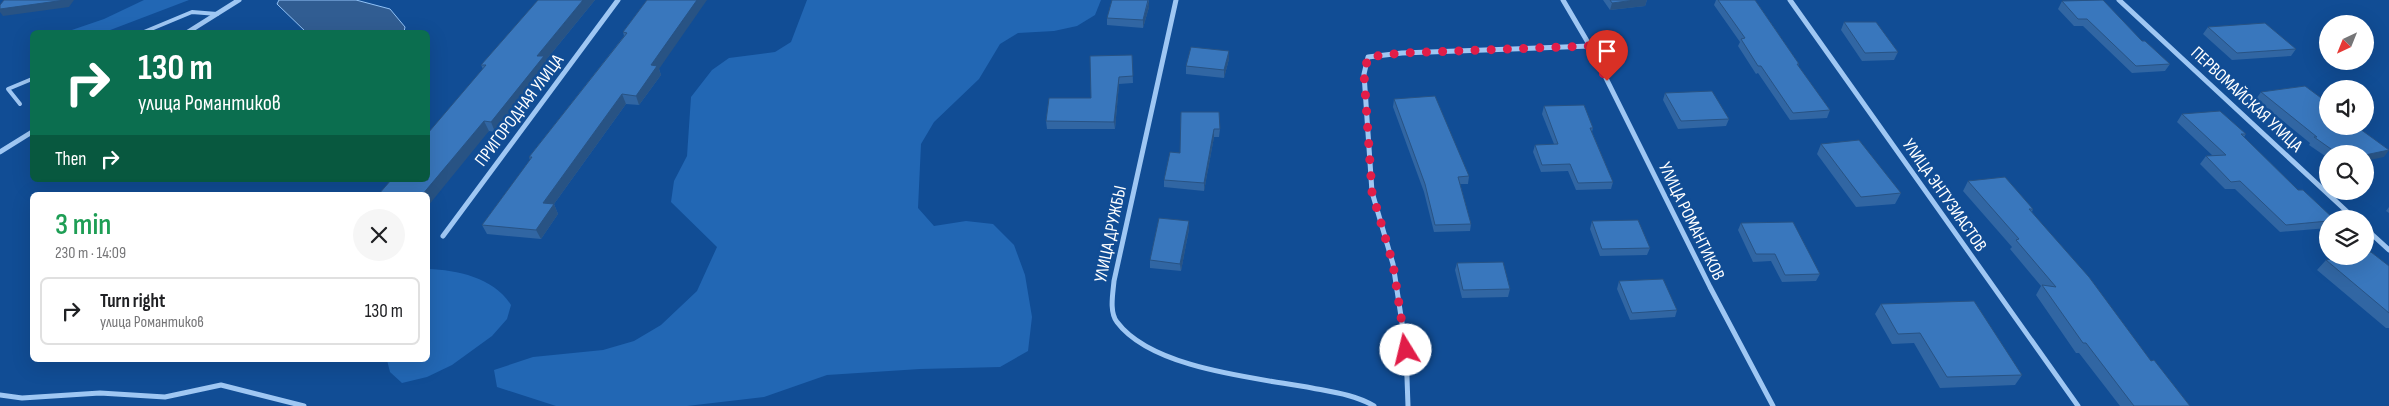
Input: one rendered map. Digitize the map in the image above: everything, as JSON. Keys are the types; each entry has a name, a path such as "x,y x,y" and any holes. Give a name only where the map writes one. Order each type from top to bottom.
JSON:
{"street":[{"path":"191,30 239,0"},
{"name":"ПРИГОРОДНАЯ УЛИЦА","path":"443,236 618,0"},
{"name":"УЛИЦА ДРУЖБЫ","path":"1176,0 1114,281 1112,302 1116,322 1140,343 1186,364 1322,390 1364,400 1374,406"},
{"name":"УЛИЦА РОМАНТИКОВ","path":"1563,0 1590,46 1710,287 1773,406"},
{"name":"УЛИЦА ЭНТУЗИАСТОВ","path":"1790,0 2078,406"},
{"name":"ПЕРВОМАЙСКАЯ УЛИЦА","path":"2119,0 2345,210"},
{"path":"1408,406 1406,350 1393,264 1372,192 1364,74 1368,57 1402,53 1590,46"},
{"path":"0,152 30,133"},
{"path":"2374,236 2389,250"},
{"path":"0,395 22,398 100,393 165,397 221,385 304,406"}],"lane":[{"path":"149,30 192,12 217,14"},
{"path":"20,104 8,89 30,80"}],"shaded area":[{"path":"144,0 189,0 110,30 72,30 104,19"},
{"path":"279,0 356,0 390,9 405,27 404,30 304,30 277,4"},
{"path":"807,0 1101,0 1095,15 1077,26 1054,31 1018,33 1000,44 979,79 934,122 921,144 918,208 934,226 966,221 993,224 1014,245 1025,275 1032,317 1028,351 1000,367 920,369 827,375 764,397 687,406 556,406 497,387 494,370 533,357 603,350 634,341 661,325 697,291 717,247 671,202 674,181 687,156 691,97 712,70 729,58 775,52 791,42"},
{"path":"430,269 451,271 474,277 495,288 511,305 507,319 492,336 452,365 427,377 402,383 390,372 388,362 430,362"}],"building":[{"path":"4,0 65,0 0,9 0,5"},
{"path":"538,0 583,0 537,56 544,56 491,122 484,121 425,192 381,192 389,182 430,182 430,131 486,65 481,65"},
{"path":"647,0 697,0 651,65 657,66 636,96 622,94 543,203 554,204 536,230 482,225 532,157 529,157 627,33 623,32"},
{"path":"1112,0 1148,0 1143,20 1107,18"},
{"path":"1610,0 1635,0 1612,3"},
{"path":"1718,0 1755,0 1830,110 1793,113 1761,66 1758,66 1741,39 1745,38"},
{"path":"2103,0 2142,41 2145,41 2170,64 2136,66 2087,19 2078,19 2062,1"},
{"path":"1844,22 1876,22 1898,52 1865,53"},
{"path":"2265,23 2296,49 2237,53 2208,27"},
{"path":"1191,47 1229,51 1224,70 1186,66"},
{"path":"1132,55 1133,76 1119,77 1114,122 1046,121 1049,98 1091,98 1090,56"},
{"path":"2305,86 2319,96 2319,135 2368,135 2389,150 2374,153 2374,145 2325,145 2261,92"},
{"path":"1712,91 1729,119 1681,121 1665,93"},
{"path":"1435,96 1469,176 1458,177 1471,224 1435,225 1425,184 1394,99"},
{"path":"1584,105 1593,128 1590,128 1613,182 1578,183 1570,164 1542,165 1535,145 1558,144 1544,106"},
{"path":"2220,111 2246,134 2241,134 2298,190 2303,190 2324,210 2319,210 2319,222 2286,225 2240,181 2231,182 2206,156 2226,155 2182,114"},
{"path":"1181,112 1219,112 1220,129 1214,129 1204,183 1164,180 1170,152 1180,153"},
{"path":"1859,140 1901,193 1861,197 1821,144"},
{"path":"2005,177 2033,209 2029,209 2089,277 2151,361 2154,360 2190,406 2134,406 2086,343 2083,343 2042,285 2056,287 2016,240 2019,239 1968,181"},
{"path":"1159,218 1189,221 1180,264 1150,260"},
{"path":"1638,220 1650,248 1602,249 1592,221"},
{"path":"1793,222 1820,274 1785,275 1775,254 1756,254 1741,223"},
{"path":"2374,254 2389,266 2389,313 2332,265 2374,265"},
{"path":"1503,262 1510,289 1463,290 1457,263"},
{"path":"1663,279 1677,310 1632,313 1619,281"},
{"path":"1974,301 2022,375 1947,377 1920,333 1898,334 1881,304"}],"route":[{"path":"1406,350 1393,264 1372,192 1364,74 1368,57 1402,53 1590,46 1607,81"}]}
